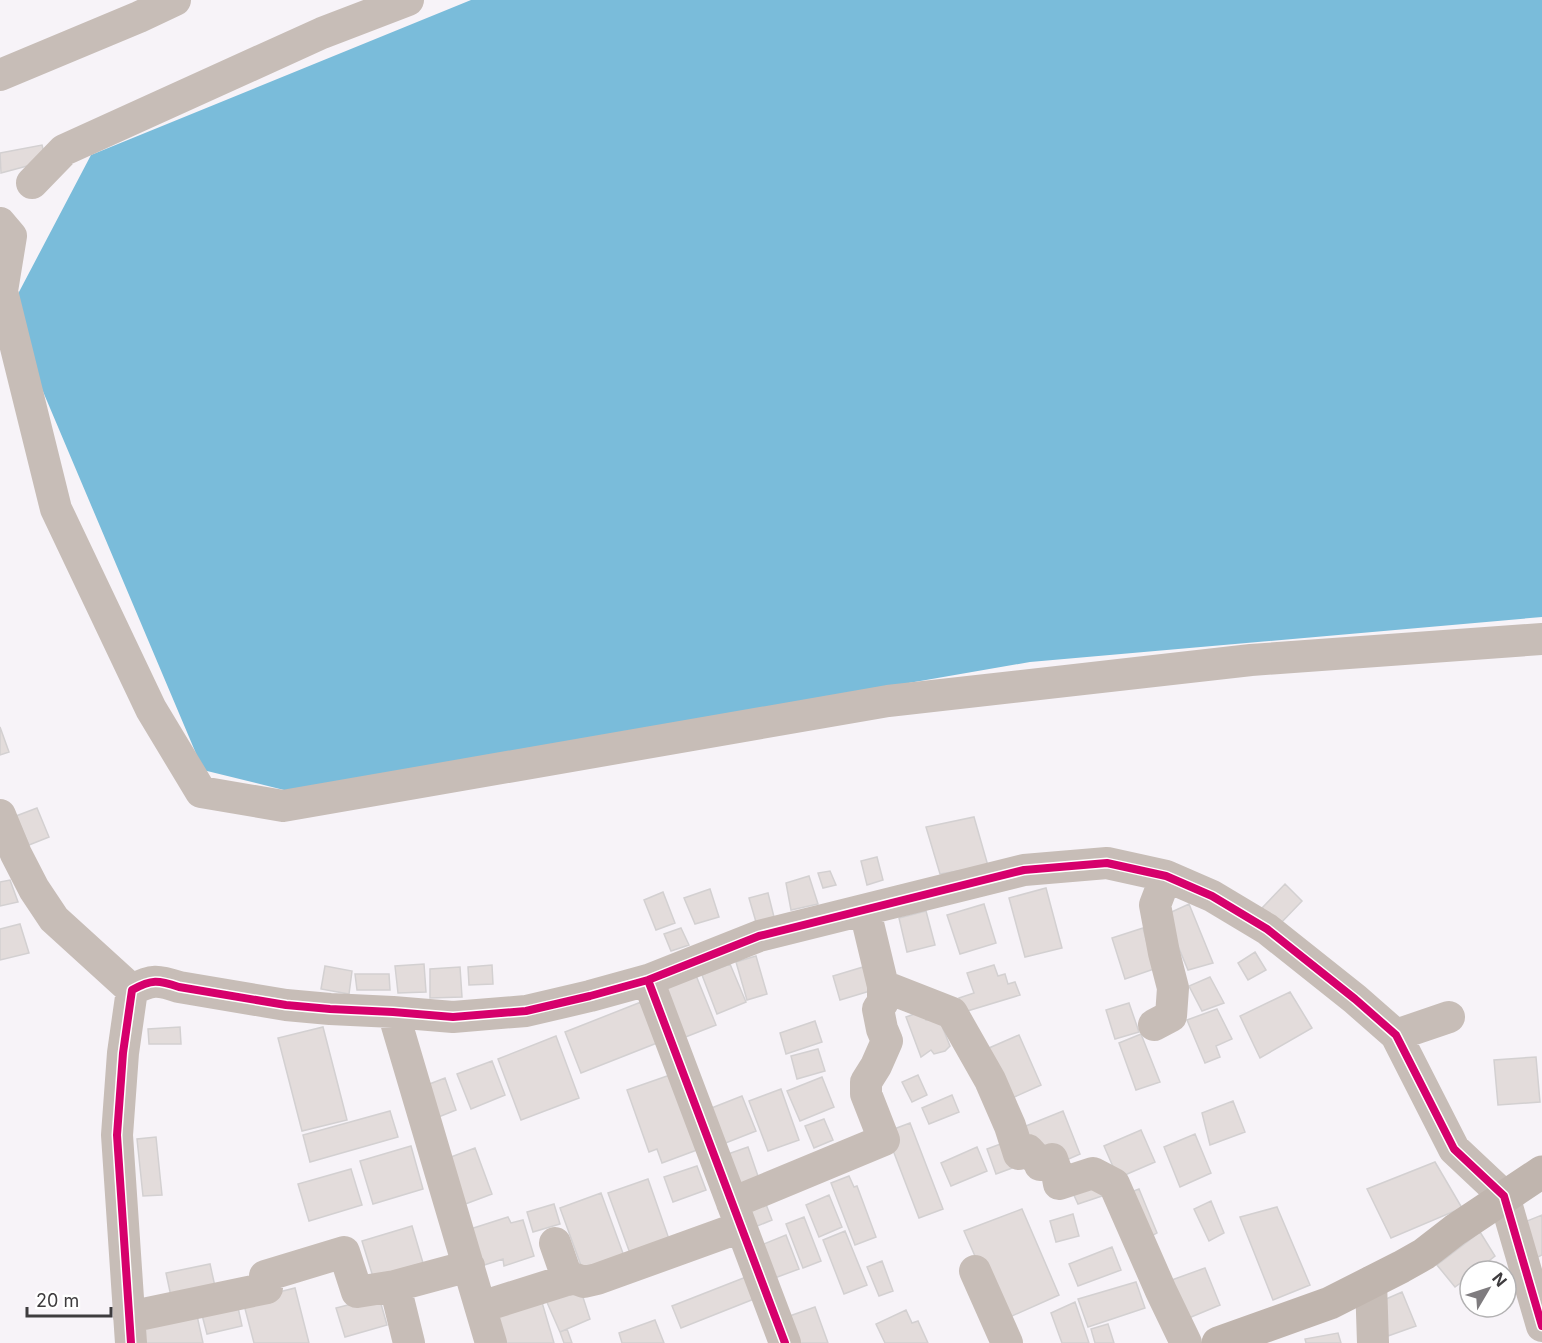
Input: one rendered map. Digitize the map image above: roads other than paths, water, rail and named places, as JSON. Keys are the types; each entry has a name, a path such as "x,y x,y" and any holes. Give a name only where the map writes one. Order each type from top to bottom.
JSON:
{"main road":[{"path":"1218,1343 1330,1303 1371,1282 1424,1254 1455,1230 1542,1172"}],"street":[{"path":"0,75 175,0"},
{"path":"32,183 64,150 322,33 408,0"},
{"path":"0,223 10,236 2,291 56,509 151,709 201,792 283,806 888,701 1251,660 1542,639"},
{"path":"0,815 34,889 54,919 132,990"},
{"path":"132,990 146,982 164,982 179,987 286,1005 453,1017 526,1011 648,980 759,936 1024,870 1107,863 1166,876 1212,896 1267,929 1396,1035 1454,1149 1504,1196 1542,1326"},
{"path":"1154,1025 1171,1016 1173,988 1155,905 1166,876"},
{"path":"481,1307 573,1278 584,1282 597,1279 737,1215 884,1140 866,1094 866,1082 887,1041 878,1009 883,1002 883,986 865,910"},
{"path":"648,980 786,1343"},
{"path":"883,986 952,1013 990,1080 1010,1126 1019,1154 1028,1150 1040,1165 1052,1160 1059,1184 1093,1173 1114,1184 1186,1343"},
{"path":"132,990 123,1053 117,1135 130,1330 267,1288 266,1276 344,1252 357,1292 395,1286 469,1266"},
{"path":"393,1012 491,1343"},
{"path":"1396,1035 1449,1017"},
{"path":"555,1243 568,1280"},
{"path":"975,1271 1006,1343"},
{"path":"1371,1282 1372,1343"},
{"path":"395,1286 409,1343"}],"water":[{"path":"471,0 1542,0 1542,617 1030,662 288,791 203,770 9,311 91,155"}]}
